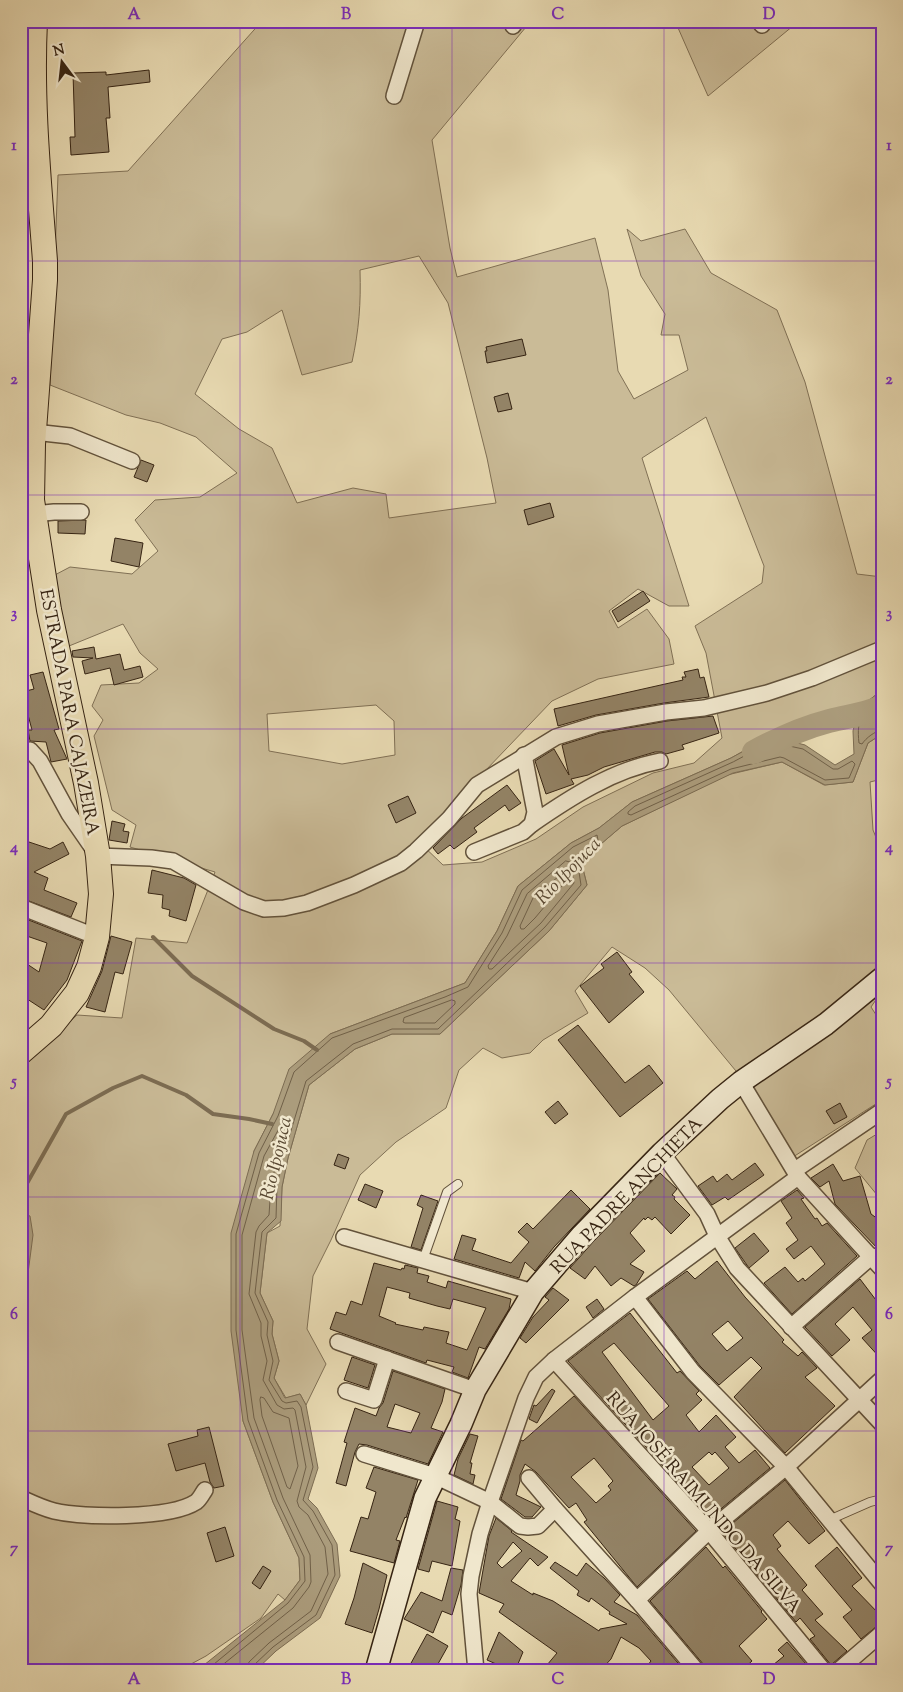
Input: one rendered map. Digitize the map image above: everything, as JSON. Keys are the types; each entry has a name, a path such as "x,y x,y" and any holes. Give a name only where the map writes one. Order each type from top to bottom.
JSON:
{"main road":[{"name":"ESTRADA PARA CAJAZEIRA","path":"21,1052 51,1026 77,993 89,967 97,937 101,902 98,856 86,783 48,610 32,500 34,432 45,280 35,133 33,65 35,21"}],"street":[{"path":"394,96 417,21"},
{"path":"34,432 70,436 132,460"},
{"path":"34,514 82,512"},
{"path":"30,750 40,762 69,814 98,856 151,858 172,861 244,902 264,909 284,908 299,905 354,885 401,863 449,819 477,785 556,737 598,724 666,712 704,708 766,693 812,678 882,649"},
{"path":"524,755 535,812 532,824"},
{"path":"474,852 523,832 572,796 638,765 660,761"},
{"path":"21,907 97,937"},
{"name":"RUA PADRE ANCHIETA","path":"376,1671 419,1516 435,1476 476,1390 533,1292 580,1236 662,1153 715,1104 741,1082 826,1024 882,978"},
{"path":"741,1082 796,1173 882,1269"},
{"path":"477,1670 469,1594 471,1576 480,1534 490,1502 526,1398 536,1377 554,1360 717,1236 796,1173 882,1111"},
{"path":"662,1153 707,1214 717,1236 737,1268 882,1424"},
{"path":"344,1237 533,1292"},
{"path":"791,1327 872,1256"},
{"path":"635,1297 693,1372 786,1467 882,1584"},
{"path":"338,1342 476,1390"},
{"path":"346,1391 374,1400 388,1359"},
{"name":"RUA JOSÉ RAIMUNDO DA SILVA","path":"554,1360 709,1531 824,1671"},
{"path":"637,1600 709,1531 786,1467 882,1379"},
{"path":"364,1454 435,1476 490,1502 520,1526 538,1526 555,1509"},
{"path":"529,1478 697,1671"},
{"path":"21,1498 43,1508 74,1514 142,1515 184,1507 200,1498 205,1490"},
{"path":"838,1671 882,1633"}],"lane":[{"path":"423,1260 447,1192 458,1184"},
{"path":"829,1520 870,1502 882,1499"}],"shaded area":[{"path":"262,21 531,21 432,140 450,248 457,277 595,238 608,290 618,371 634,399 688,370 679,335 661,335 665,314 641,276 627,229 641,241 685,229 711,273 777,310 805,382 857,574 882,577 882,690 858,709 785,728 731,758 632,802 599,828 571,843 518,886 497,931 465,983 330,1034 273,1114 254,1151 243,1421 273,1502 299,1558 300,1580 285,1600 278,1594 261,1618 206,1656 178,1671 21,1671 21,1065 77,1015 122,1018 136,938 187,943 215,872 130,847 136,825 112,810 94,736 103,720 92,706 101,685 139,683 158,669 140,653 123,624 69,646 51,577 70,567 132,574 158,551 135,520 155,500 200,497 237,473 196,437 160,423 126,415 50,385 58,175 128,171","holes":["419,256 448,303 487,458 496,503 389,518 386,494 353,488 297,503 272,448 239,429 195,394 222,339 247,332 282,310 302,375 352,362 359,317 360,270","706,417 764,566 762,583 695,626 706,653 722,738 694,763 653,773 583,807 536,839 482,862 443,865 418,841 552,701 598,679 674,664 669,639 647,609 618,628 609,611 638,589 669,606 689,606 642,458","376,705 394,721 395,755 342,764 269,751 267,714"]},
{"path":"675,21 799,21 708,96"},
{"path":"882,734 882,779 870,782 873,830 882,852 882,991 871,1007 882,1024 882,1100 793,1157 750,1088 669,990 645,968 612,947 575,991 588,1013 543,1040 530,1053 502,1058 483,1048 459,1070 446,1108 396,1142 360,1175 313,1276 307,1329 326,1364 306,1405 300,1394 286,1398 274,1378 279,1361 272,1334 273,1321 260,1293 267,1233 280,1226 282,1187 288,1158 309,1085 355,1049 392,1034 440,1034 549,931 587,885 581,861 622,826 727,775 782,762 824,785 853,782 868,743"},
{"path":"882,1131 882,1201 855,1168 867,1140"}],"water":[{"path":"882,690 882,734 868,743 853,782 825,785 782,762 733,773 622,826 581,861 587,885 549,931 440,1034 392,1034 355,1049 309,1085 288,1158 282,1187 281,1221 267,1233 260,1293 273,1321 272,1334 279,1361 274,1378 285,1398 300,1394 306,1405 318,1468 308,1499 317,1508 337,1544 340,1576 320,1618 276,1651 255,1671 178,1671 204,1665 285,1600 300,1580 299,1558 273,1502 243,1421 231,1331 231,1233 254,1151 273,1114 289,1069 330,1034 465,983 497,931 518,886 571,843 599,828 632,802 731,758 771,736 805,745 835,765 854,754 853,731 858,709"},
{"path":"21,1213 30,1216 33,1235 27,1281 21,1286"}],"building":[{"path":"149,70 150,82 108,87 110,118 106,118 109,152 71,155 70,137 75,137 73,73 106,72 106,75"},
{"path":"522,339 526,355 487,363 486,347"},
{"path":"508,393 512,409 498,412 494,397"},
{"path":"141,460 154,465 147,482 134,477"},
{"path":"550,503 554,517 528,525 524,510"},
{"path":"86,520 85,534 58,533 58,521"},
{"path":"115,538 143,543 139,567 111,561"},
{"path":"643,591 650,601 618,622 612,611"},
{"path":"94,647 96,659 120,654 124,670 140,666 143,677 114,685 110,668 85,674 82,661 93,658 73,657 72,651"},
{"path":"698,669 700,678 704,677 709,697 596,715 558,726 554,709 683,680 682,677 686,677 684,672"},
{"path":"43,672 59,729 54,730 67,759 51,762 46,742 30,741 28,730 32,730 22,692 34,689 30,675"},
{"path":"713,716 719,733 682,745 684,749 666,754 655,752 604,767 588,775 571,779 574,784 546,794 535,761 554,749 569,775 562,745 600,733 667,721"},
{"path":"507,785 521,803 509,811 505,805 474,828 477,832 454,849 450,845 438,854 433,848 462,818"},
{"path":"408,796 416,813 396,823 388,805"},
{"path":"112,821 125,824 123,831 129,832 127,843 109,840"},
{"path":"26,841 50,849 63,842 69,854 34,872 48,878 44,890 77,903 71,917 21,898 21,849"},
{"path":"152,870 184,878 196,885 186,921 169,916 170,910 162,908 163,895 148,893"},
{"path":"21,917 82,941 67,980 44,1010 21,995 21,960 39,972 47,943 21,934"},
{"path":"111,936 132,942 123,974 115,972 105,1012 86,1007 102,971"},
{"path":"617,952 632,972 629,974 644,992 609,1023 580,986 604,968 601,964"},
{"path":"578,1025 625,1083 649,1065 663,1083 620,1117 558,1040"},
{"path":"558,1101 568,1114 555,1124 545,1112"},
{"path":"840,1103 847,1117 834,1124 826,1111"},
{"path":"338,1154 349,1158 345,1169 334,1165"},
{"path":"755,1163 764,1175 728,1200 725,1197 712,1205 698,1186 713,1176 717,1182 727,1174 732,1180"},
{"path":"833,1164 843,1181 860,1176 871,1214 882,1222 882,1255 835,1204 829,1181 820,1187 811,1178"},
{"path":"660,1173 677,1189 672,1195 675,1197 674,1199 690,1215 671,1234 655,1217 652,1220 648,1217 645,1220 644,1218 630,1233 645,1251 630,1264 644,1272 636,1285 634,1286 621,1278 611,1286 595,1266 585,1279 570,1268 593,1242"},
{"path":"365,1184 383,1191 376,1208 358,1200"},
{"path":"571,1190 590,1209 554,1247 535,1271 525,1262 519,1278 454,1259 462,1235 476,1239 472,1250 511,1263 529,1242 518,1232 527,1223 533,1229"},
{"path":"797,1190 804,1198 801,1199 815,1219 817,1218 822,1226 827,1223 857,1256 792,1314 764,1283 785,1267 798,1282 803,1278 805,1281 825,1264 811,1246 794,1259 786,1249 798,1240 786,1223 792,1218 781,1201"},
{"path":"421,1195 438,1201 421,1250 411,1247 423,1208 417,1205"},
{"path":"754,1233 769,1251 749,1268 735,1248"},
{"path":"717,1261 745,1297 784,1340 782,1342 798,1356 802,1352 817,1368 805,1377 835,1406 785,1453 734,1397 762,1368 751,1357 719,1385 700,1366 648,1299 687,1271 695,1279","holes":["728,1321 743,1338 727,1351 712,1334"]},
{"path":"374,1263 401,1270 402,1268 404,1269 405,1265 418,1268 417,1273 429,1276 427,1282 446,1288 448,1281 511,1299 509,1309 485,1349 479,1347 468,1378 452,1372 454,1367 427,1360 426,1363 330,1329 336,1312 346,1315 351,1301 362,1305","holes":["387,1287 410,1293 409,1298 450,1309 453,1299 486,1308 467,1350 446,1343 449,1332 424,1327 423,1330 395,1324 379,1316"]},
{"path":"860,1279 882,1308 882,1360 862,1338 872,1330 853,1307 835,1324 850,1340 832,1356 805,1327"},
{"path":"553,1288 569,1300 526,1343 520,1338 533,1317 549,1300 545,1297"},
{"path":"597,1299 604,1309 593,1318 586,1307"},
{"path":"630,1313 677,1373 680,1371 699,1391 696,1394 702,1400 686,1415 699,1432 716,1415 736,1437 725,1447 739,1463 755,1450 770,1468 710,1518 568,1361","holes":["614,1343 669,1406 653,1420 602,1352","709,1452 712,1455 715,1452 729,1468 709,1485 692,1467"]},
{"path":"352,1357 375,1365 368,1388 344,1380"},
{"path":"393,1371 445,1389 442,1402 431,1428 443,1432 428,1464 359,1444 346,1486 336,1483 347,1443 344,1442 355,1408 376,1416 383,1403","holes":["395,1404 420,1413 411,1433 387,1427"]},
{"path":"552,1389 555,1391 537,1423 529,1419 534,1405 536,1406"},
{"path":"574,1396 696,1531 637,1587 584,1522 587,1520 576,1503 569,1508 536,1472 525,1464 520,1475 516,1495 541,1507 532,1517 525,1517 501,1499 521,1440 523,1441","holes":["594,1458 613,1481 608,1486 611,1490 596,1503 571,1477"]},
{"path":"209,1427 224,1486 214,1488 210,1482 205,1463 176,1471 168,1444 198,1436 197,1430"},
{"path":"470,1434 478,1436 470,1463 472,1463 470,1474 475,1475 473,1484 454,1475 458,1459"},
{"path":"374,1467 418,1480 406,1518 396,1540 400,1541 394,1563 350,1551 361,1517 368,1519 376,1492 366,1488"},
{"path":"785,1480 825,1531 809,1544 788,1521 773,1535 781,1546 777,1549 807,1585 802,1590 823,1614 815,1620 847,1651 831,1665 810,1639 815,1636 800,1618 796,1622 722,1532"},
{"path":"437,1501 458,1507 455,1519 460,1521 452,1566 432,1561 429,1572 418,1569"},
{"path":"496,1518 511,1532 548,1557 538,1566 530,1558 511,1581 533,1595 533,1593 553,1601 599,1631 600,1629 627,1624 609,1614 610,1612 591,1598 589,1602 577,1595 579,1591 550,1568 555,1562 577,1576 586,1563 620,1595 614,1602 637,1615 683,1669 681,1671 643,1671 651,1661 639,1648 621,1637 611,1659 600,1671 542,1671 557,1653 499,1612 504,1604 479,1593 489,1536","holes":["513,1542 522,1551 502,1568 497,1563"]},
{"path":"225,1527 234,1556 216,1562 207,1533"},
{"path":"706,1547 723,1568 725,1566 767,1619 739,1646 752,1661 741,1671 709,1671 650,1601"},
{"path":"837,1547 862,1578 852,1586 882,1617 882,1622 861,1639 843,1617 852,1610 815,1566"},
{"path":"363,1563 387,1575 372,1633 345,1624"},
{"path":"263,1566 271,1571 260,1589 252,1583"},
{"path":"451,1568 463,1570 461,1585 452,1615 442,1611 433,1633 404,1619 421,1592 442,1601"},
{"path":"499,1632 523,1652 515,1671 487,1660"},
{"path":"427,1634 448,1646 434,1671 413,1671 415,1666 410,1665"},
{"path":"787,1642 812,1671 779,1671 773,1665 784,1656 778,1650"}],"waterway":[{"name":"Rio Ipojuca","path":"754,752 781,738 809,727 882,707"},
{"path":"153,937 192,976 274,1029 304,1041 317,1050"},
{"path":"21,1194 66,1114 113,1088 142,1076 186,1095 213,1114 272,1124"}]}
